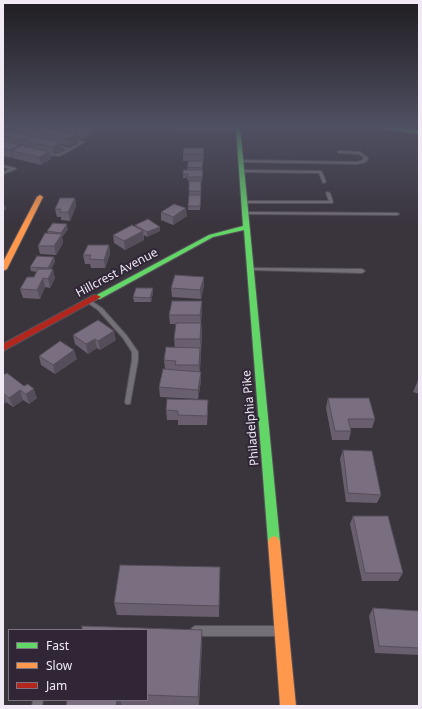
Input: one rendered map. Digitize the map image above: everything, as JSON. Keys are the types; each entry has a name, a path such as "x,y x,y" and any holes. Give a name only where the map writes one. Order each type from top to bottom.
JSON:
{"main road":[{"name":"Philadelphia Pike","path":"241,161 288,706"},
{"path":"3,269 40,197"},
{"name":"Hillcrest Avenue","path":"3,348 211,236 246,227"}],"lane":[{"path":"241,161 358,163 365,160"},
{"path":"3,166 14,169 3,173"},
{"path":"242,171 320,172 324,182"},
{"path":"244,202 331,202 328,193"},
{"path":"245,213 397,214"},
{"path":"250,269 362,271"},
{"path":"90,302 100,309 135,352 128,402"},
{"path":"186,631 281,631"}],"building":[{"path":"189,161 203,161 202,168 187,167"},
{"path":"183,170 203,170 202,177 187,177 188,174 183,174"},
{"path":"189,181 201,181 201,191 189,191"},
{"path":"189,195 201,195 200,206 188,206"},
{"path":"60,198 75,198 68,212 60,212 61,209 55,209"},
{"path":"174,204 186,208 173,217 161,212"},
{"path":"148,219 160,227 147,232 135,225"},
{"path":"53,223 67,224 61,233 47,231"},
{"path":"132,225 143,231 124,241 113,235"},
{"path":"45,233 62,234 54,246 38,246"},
{"path":"88,245 109,245 104,260 89,259 91,255 83,255"},
{"path":"37,256 54,257 48,268 30,267"},
{"path":"38,269 53,269 48,279 43,278 37,290 20,289 27,277 34,277"},
{"path":"175,275 204,277 200,290 171,288"},
{"path":"136,288 153,288 150,298 133,297"},
{"path":"172,301 202,301 200,315 169,315"},
{"path":"98,320 114,331 98,341 95,339 86,344 73,335"},
{"path":"176,323 201,323 200,339 174,339"},
{"path":"60,341 74,350 53,365 39,356"},
{"path":"166,347 200,348 199,365 175,365 176,361 164,360"},
{"path":"163,369 201,372 198,390 159,387"},
{"path":"7,373 24,386 28,384 34,389 26,394 20,390 9,398 3,393 3,375"},
{"path":"328,398 369,398 375,419 348,419 351,431 335,431"},
{"path":"167,399 208,400 207,416 178,415 178,411 166,410"},
{"path":"343,450 372,451 381,495 348,493"},
{"path":"353,516 388,516 403,573 365,573"},
{"path":"120,565 220,567 219,606 114,603"},
{"path":"373,608 419,611 419,648 379,646"},
{"path":"82,626 202,630 198,697 148,695 148,629 82,629"},
{"path":"67,701 117,701 116,706 66,706"}],"traffic: fast":[{"path":"241,160 274,542"},
{"path":"97,297 211,236 246,227"}],"traffic: slow":[{"path":"3,269 40,197"},
{"path":"274,542 288,706"}],"traffic: jam":[{"path":"3,348 97,297"}]}
